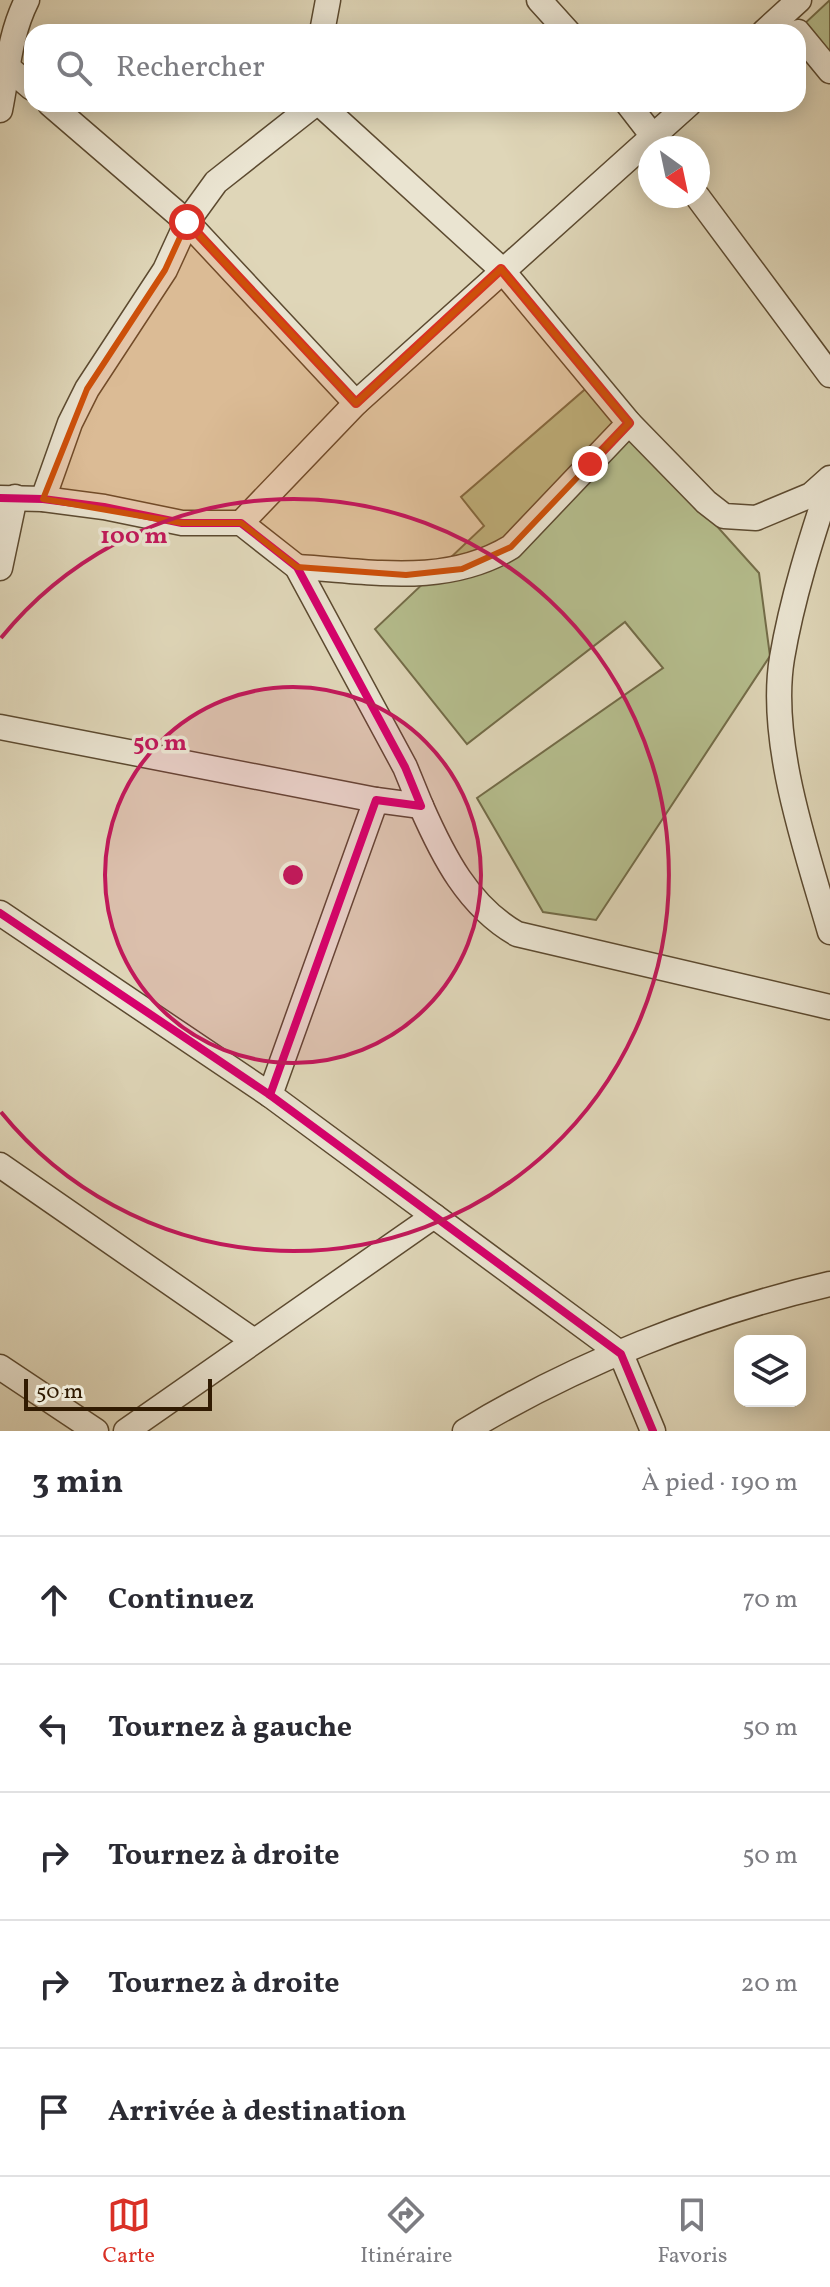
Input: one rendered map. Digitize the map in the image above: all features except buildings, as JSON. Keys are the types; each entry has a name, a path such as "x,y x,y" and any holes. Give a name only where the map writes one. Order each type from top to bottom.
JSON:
{"street":[{"path":"0,110 5,65 16,21 27,0"},
{"path":"324,24 328,0"},
{"path":"539,0 561,24"},
{"path":"806,37 830,71"},
{"path":"5,65 24,81"},
{"path":"59,112 187,222 356,403"},
{"path":"43,499 70,423 87,389 165,270 187,222 216,182 308,112"},
{"path":"327,112 501,269 629,423 706,502 724,516 756,518 811,495 830,480"},
{"path":"634,112 653,136"},
{"path":"664,136 683,112"},
{"path":"241,523 356,403 501,269 638,159"},
{"path":"706,208 830,375"},
{"path":"297,567 406,575 462,569 489,560 511,547 629,423"},
{"path":"830,480 782,660 782,723 794,803 830,932"},
{"path":"0,568 7,498 43,499 182,523 241,523 297,567 405,767 442,853 481,908 517,934 830,1007"},
{"path":"0,727 376,800 421,806"},
{"path":"270,1095 376,800"},
{"path":"0,913 270,1095 621,1354 653,1431"},
{"path":"0,1165 254,1341"},
{"path":"126,1431 434,1216"},
{"path":"465,1431 516,1400 621,1354 775,1297 830,1284"},
{"path":"0,1367 96,1431"}],"highlighted area":[{"path":"187,222 356,403 501,269 629,423 511,547 462,569 406,575 297,567 241,523 182,523 43,499 87,389 165,270"}],"green space":[{"path":"830,0 830,61 806,31 804,24"},
{"path":"590,385 759,573 770,656 596,920 543,912 477,798 663,668 625,622 467,744 375,629 484,526 461,497"}],"cycle path":[{"path":"0,498 43,499 104,507 182,523 241,523 297,567 405,767 421,806 376,800 270,1095"},
{"path":"0,913 270,1095 621,1354 653,1431"}],"route":[{"path":"187,222 356,403 501,269 629,423 590,464"}]}
